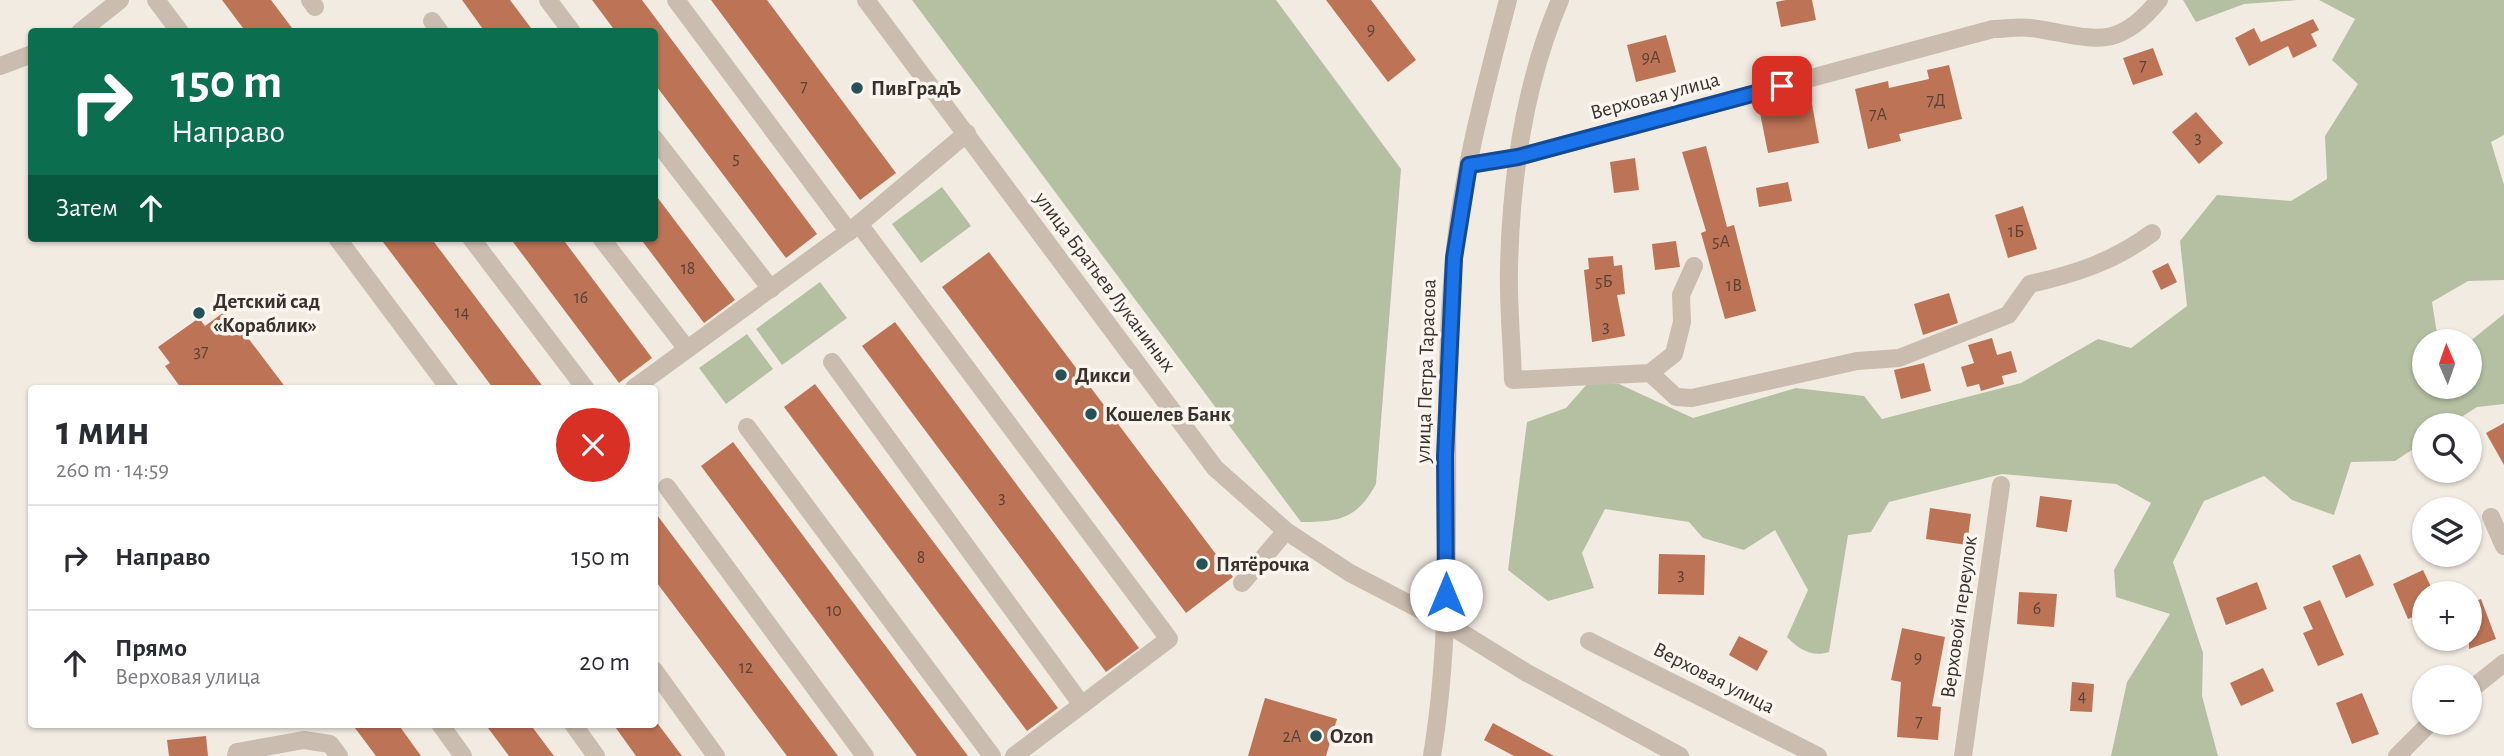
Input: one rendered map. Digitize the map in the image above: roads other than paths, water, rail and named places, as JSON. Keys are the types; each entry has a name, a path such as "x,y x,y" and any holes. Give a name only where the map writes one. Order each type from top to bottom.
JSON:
{"street":[{"path":"85,28 120,0"},
{"path":"156,0 177,28"},
{"path":"548,0 569,28"},
{"path":"676,0 1169,639 1014,756"},
{"name":"улица Братьев Луканиных","path":"866,0 1215,468 1286,531 1350,573 1446,623 1527,673 1680,756"},
{"name":"улица Петра Тарасова","path":"1432,756 1442,694 1446,623 1445,456 1453,271 1469,165 1507,0"},
{"path":"1560,0 1545,34 1518,157 1509,268 1513,380 1650,373 1674,354 1682,322 1681,295 1694,266"},
{"name":"Верховая улица","path":"1469,165 1518,157 1993,29 2029,27 2082,39 2110,38 2144,20 2159,0"},
{"path":"0,66 28,56"},
{"path":"638,385 854,228 967,133"},
{"path":"658,143 771,289"},
{"path":"1650,373 1675,397 1692,398 1857,361 1899,358 2008,315 2030,284 2080,272 2131,248 2152,233"},
{"path":"340,242 447,385"},
{"path":"474,242 583,385"},
{"path":"604,242 687,349"},
{"path":"832,362 1082,705"},
{"path":"747,427 992,756"},
{"name":"Верховой переулок","path":"1963,756 2001,485"},
{"path":"667,487 865,756"},
{"path":"2491,517 2504,545"},
{"path":"1242,583 1286,531"},
{"name":"Верховая улица","path":"1589,641 1818,756"},
{"path":"2482,681 2504,663"},
{"path":"658,676 716,756"},
{"path":"443,728 463,756"},
{"path":"576,728 596,756"},
{"path":"2397,756 2418,735"},
{"path":"236,756 237,752 304,740 330,744 339,756"}],"place":[{"name":"ПивГрадЪ","path":"857,88"},
{"name":"Детский сад «Кораблик»","path":"199,313"},
{"name":"Дикси","path":"1061,375"},
{"name":"Кошелев Банк","path":"1091,414"},
{"name":"Пятёрочка","path":"1202,564"},
{"name":"Ozon","path":"1316,736"}]}
